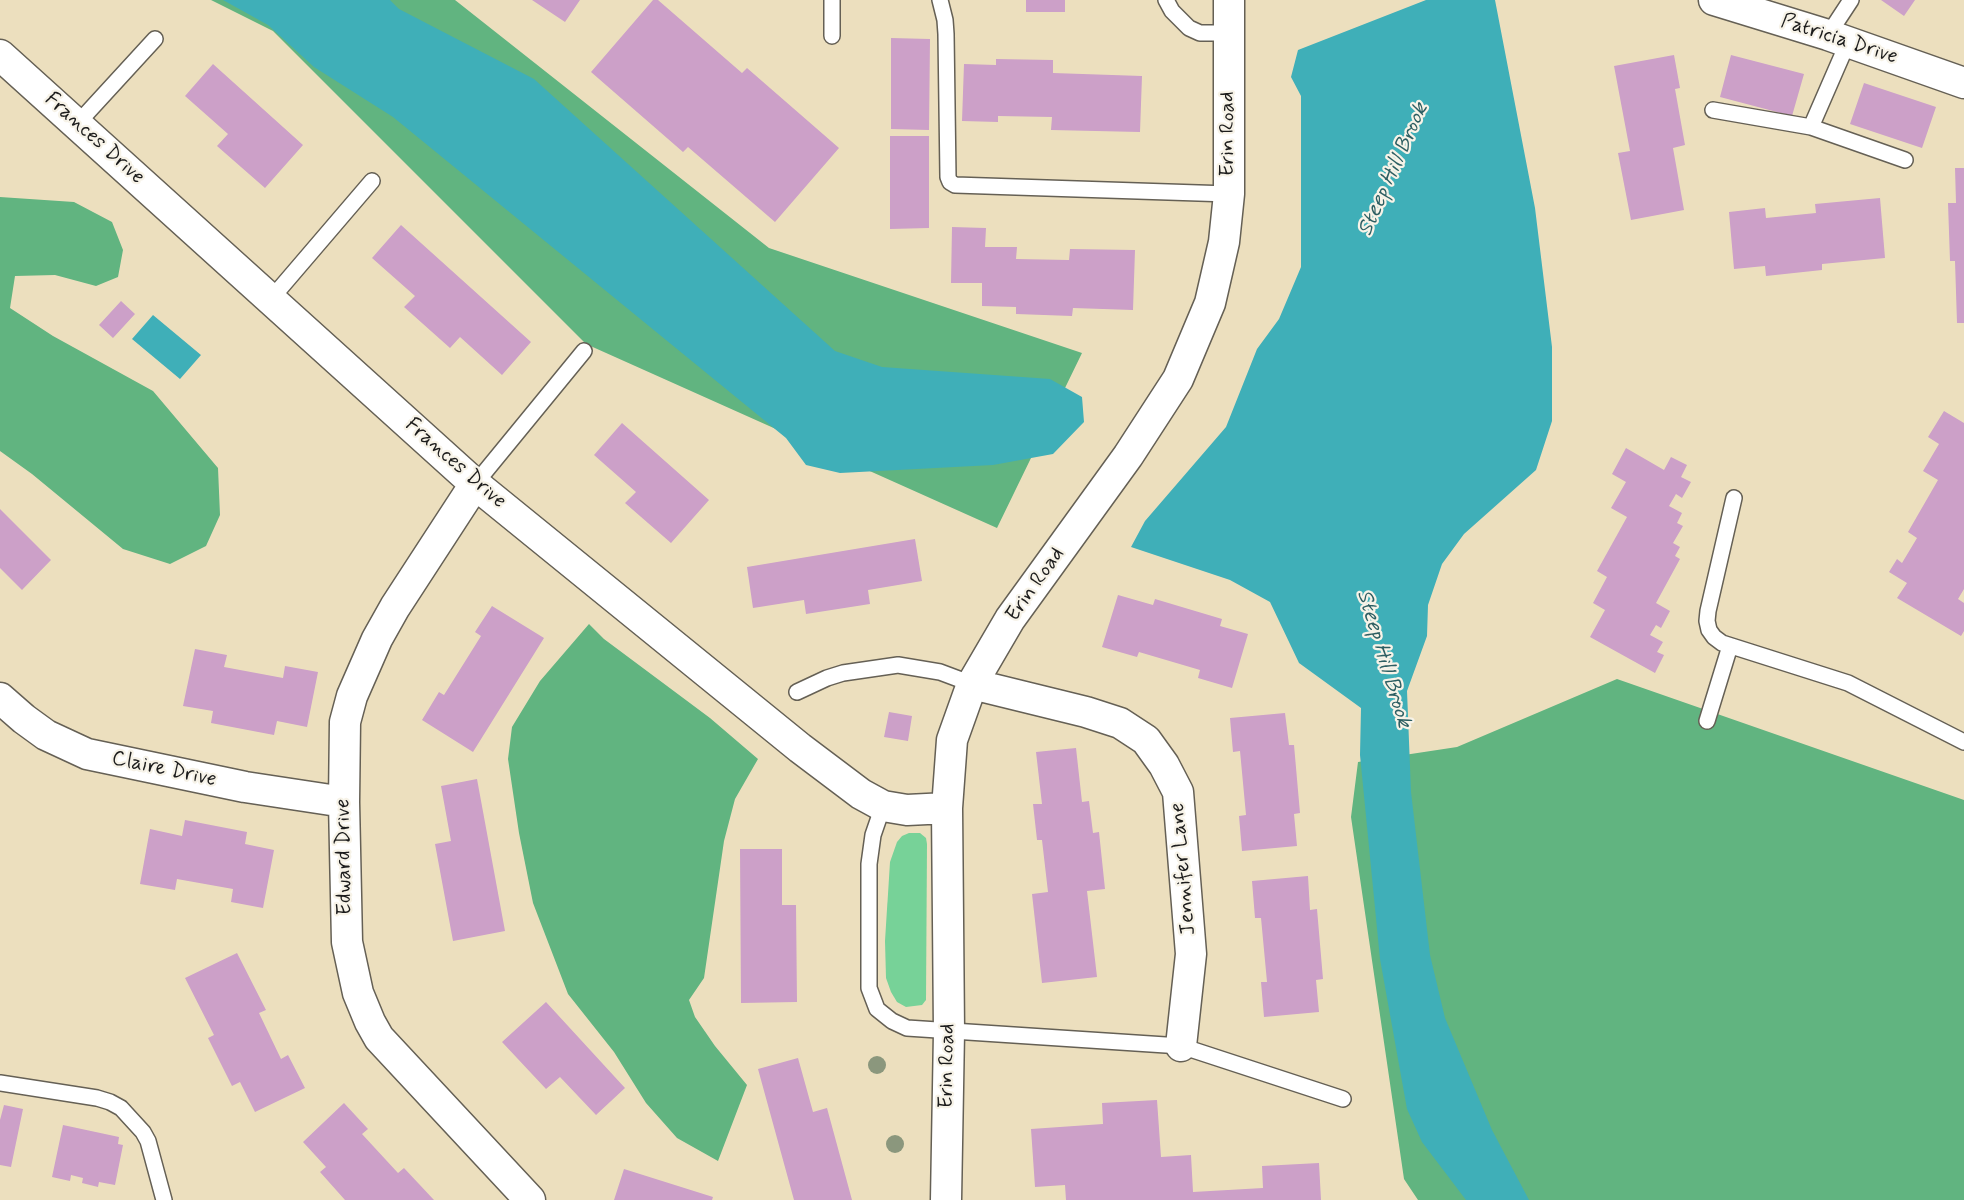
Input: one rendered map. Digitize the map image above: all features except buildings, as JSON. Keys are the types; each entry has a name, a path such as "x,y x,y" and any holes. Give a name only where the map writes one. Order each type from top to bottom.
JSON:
{"street":[{"name":"Erin Road","path":"946,1200 949,1032 947,808 952,740 972,684 1010,619 1128,456 1178,379 1210,303 1224,242 1229,194 1229,0"},
{"name":"Patricia Drive","path":"1714,0 1838,39 1964,83"},
{"name":"Frances Drive","path":"0,55 475,484 800,748 861,794 883,806 907,810 947,808"},
{"name":"Edward Drive","path":"475,484 395,607 377,639 352,696 345,722 347,942 358,993 379,1038 530,1200"},
{"name":"Jennifer Lane","path":"972,684 1086,711 1120,723 1146,740 1164,765 1178,792 1191,954 1180,1046"},
{"name":"Claire Drive","path":"0,698 46,735 87,754 245,787 344,802"}],"lane":[{"path":"832,0 832,36"},
{"path":"940,0 946,34 948,177 950,182 1229,194"},
{"path":"1166,0 1172,11 1189,28 1200,33 1229,33"},
{"path":"1811,127 1851,0"},
{"path":"77,124 155,39"},
{"path":"1713,110 1811,127 1905,160"},
{"path":"271,299 372,181"},
{"path":"475,484 584,351"},
{"path":"1734,498 1708,611 1709,630 1714,637 1730,646 1848,683 1964,742"},
{"path":"1707,721 1730,646"},
{"path":"797,692 827,678 898,665 940,672 972,684"},
{"path":"883,806 873,835 869,864 869,988 877,1010 892,1021 907,1028 949,1032 1180,1046 1343,1099"},
{"path":"0,1083 97,1098 121,1108 143,1132 148,1141 164,1200"}],"green space":[{"path":"211,0 455,0 769,248 1082,353 997,528 586,344 273,31"},
{"path":"0,197 74,202 112,222 123,250 118,277 96,286 55,275 15,276 10,308 53,336 153,391 218,468 220,515 206,546 170,564 123,549 32,474 0,451"},
{"path":"589,624 604,639 710,718 758,759 735,799 724,841 704,978 689,1000 695,1017 747,1085 718,1161 677,1138 646,1103 614,1052 568,994 533,903 519,833 508,759 512,727 540,681"},
{"path":"1617,679 1964,800 1964,1200 1418,1200 1404,1179 1351,817 1358,762 1457,747"},
{"path":"909,833 920,833 926,838 927,844 926,1000 922,1005 906,1007 897,1002 886,978 885,941 890,862 897,842"}],"water":[{"path":"223,0 390,0 399,9 534,79 835,351 882,367 1050,379 1082,397 1084,422 1053,454 993,465 840,473 806,465 786,438 393,117 314,67 268,25"},
{"name":"Steep Hill Brook","path":"1426,0 1495,0 1535,208 1552,347 1552,421 1536,470 1464,534 1442,564 1428,605 1427,636 1407,691 1411,792 1430,955 1445,1018 1492,1130 1529,1200 1466,1200 1422,1142 1407,1109 1380,959 1360,755 1361,708 1299,663 1270,602 1230,580 1131,547 1145,521 1226,427 1257,349 1279,319 1301,267 1301,96 1291,77 1298,50"},
{"path":"153,315 201,355 180,379 132,339"}]}
